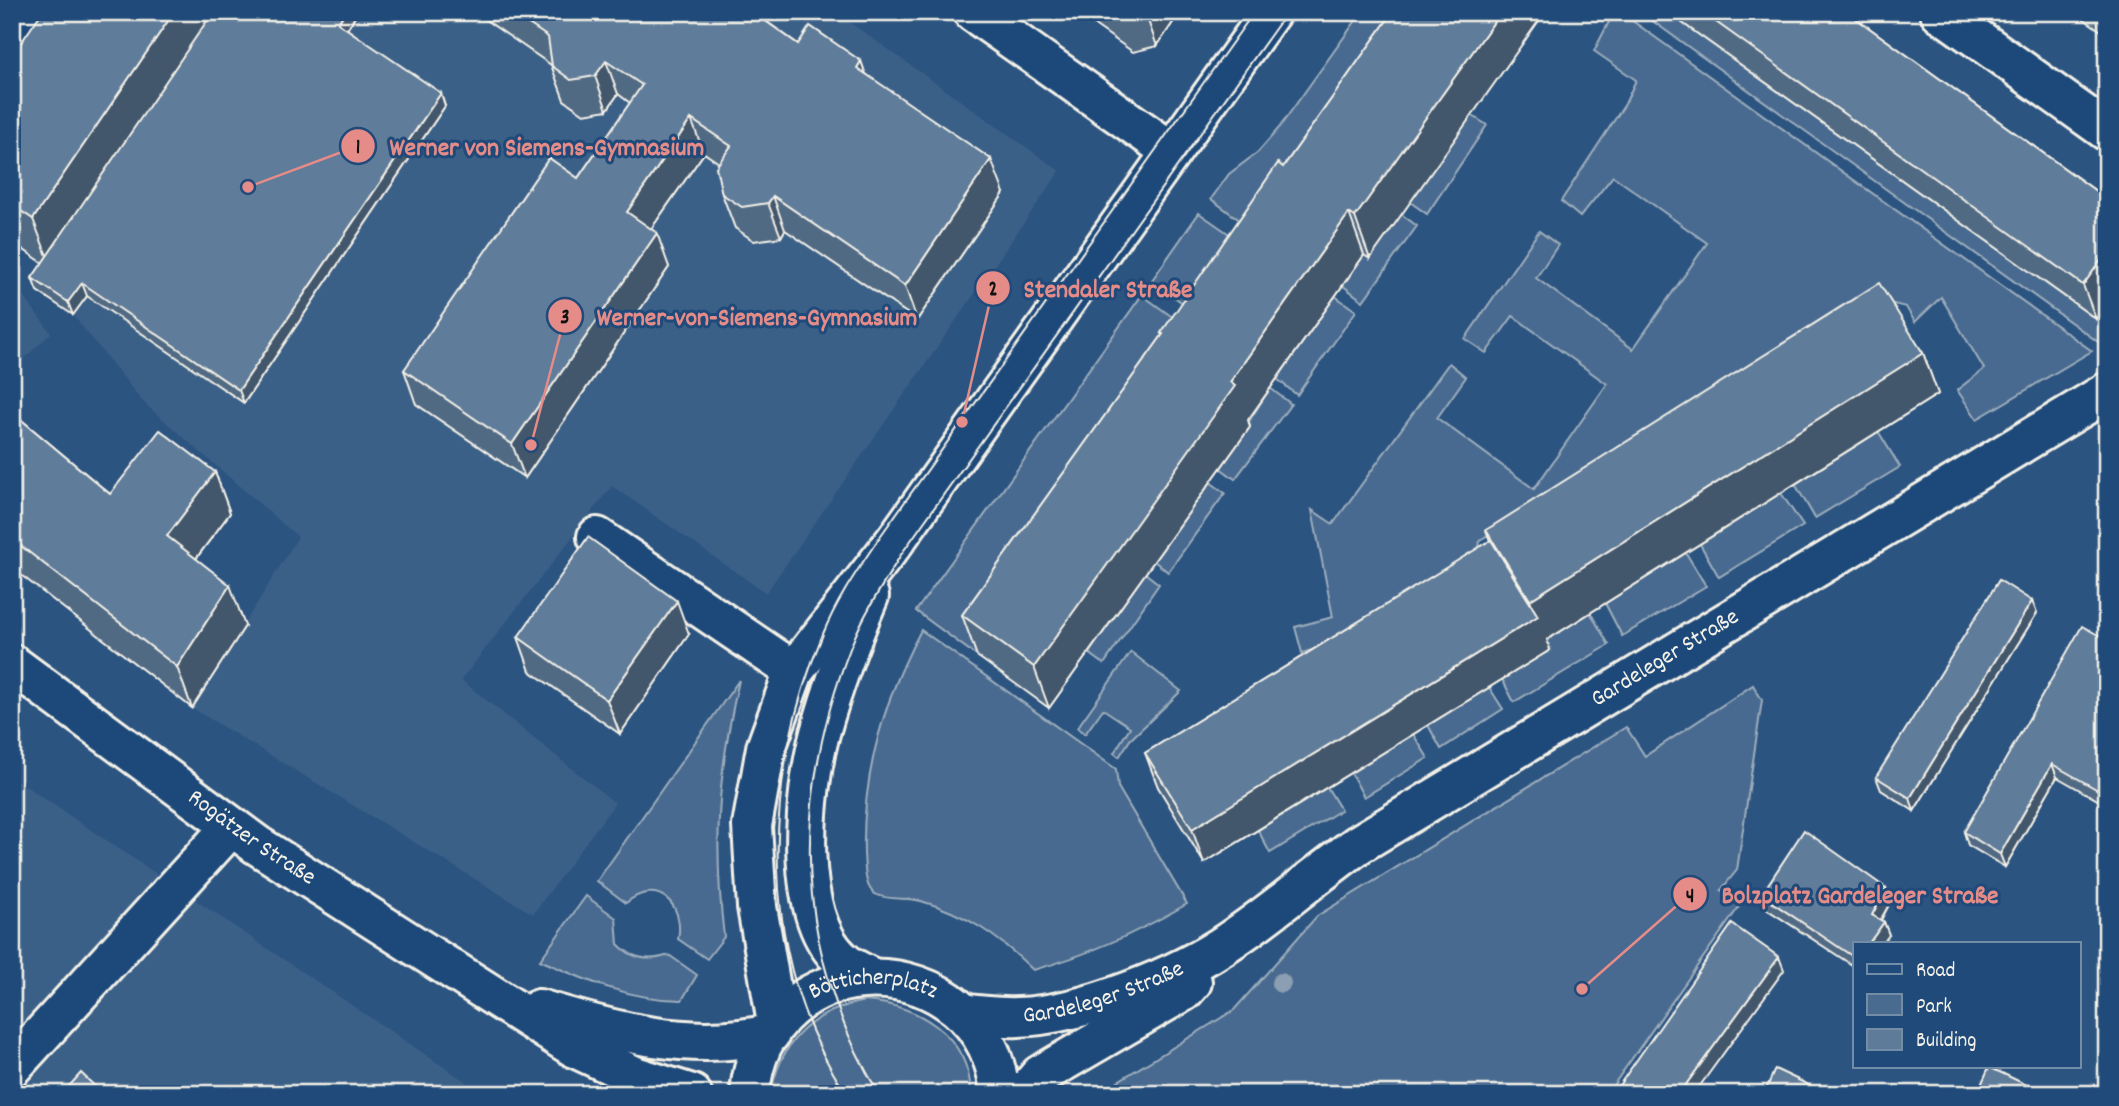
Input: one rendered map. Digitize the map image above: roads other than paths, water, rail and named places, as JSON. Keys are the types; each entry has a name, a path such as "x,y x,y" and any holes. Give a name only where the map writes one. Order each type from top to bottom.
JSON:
{"street":[{"path":"12,25 22,12"},
{"path":"973,12 1171,151"},
{"path":"774,1029 757,907 752,826 766,748 794,671 895,541 1270,12"},
{"path":"1940,12 2107,131"},
{"name":"Gardeleger Straße","path":"965,1014 1020,1017 1095,1003 1182,970 1232,940 1310,878 1359,844 2107,392"},
{"path":"597,537 794,671"},
{"path":"870,977 840,959 826,938 814,909 807,864 809,803 819,736 833,690 849,643 895,541"},
{"name":"Rogätzer Straße","path":"12,664 232,827 575,1048 635,1076 692,1094"},
{"path":"12,1067 232,827"},
{"name":"Gardeleger Straße","path":"1024,1094 1041,1075 1184,991 1232,940"},
{"name":"Bötticherplatz","path":"750,1094 754,1069 774,1029 810,994 849,979 870,977 897,979 921,986 944,998 965,1014 990,1052 1000,1094"},
{"name":"Rogätzer Straße","path":"501,998 642,1036 707,1044 774,1029"}],"tram line":[{"path":"846,1094 817,1041 796,985 783,927 778,868 780,808 788,748 803,690 823,634 842,596 879,538 1254,12"},
{"path":"879,1094 851,1040 830,985 817,930 810,874 811,817 818,761 831,704 851,646 868,610 902,553 1287,12"}],"place":[{"name":"Werner von Siemens-Gymnasium","path":"248,187"},
{"name":"Stendaler Straße","path":"962,422"},
{"name":"Werner-von-Siemens-Gymnasium","path":"531,445"},
{"name":"Bolzplatz Gardeleger Straße","path":"1582,989"}]}
